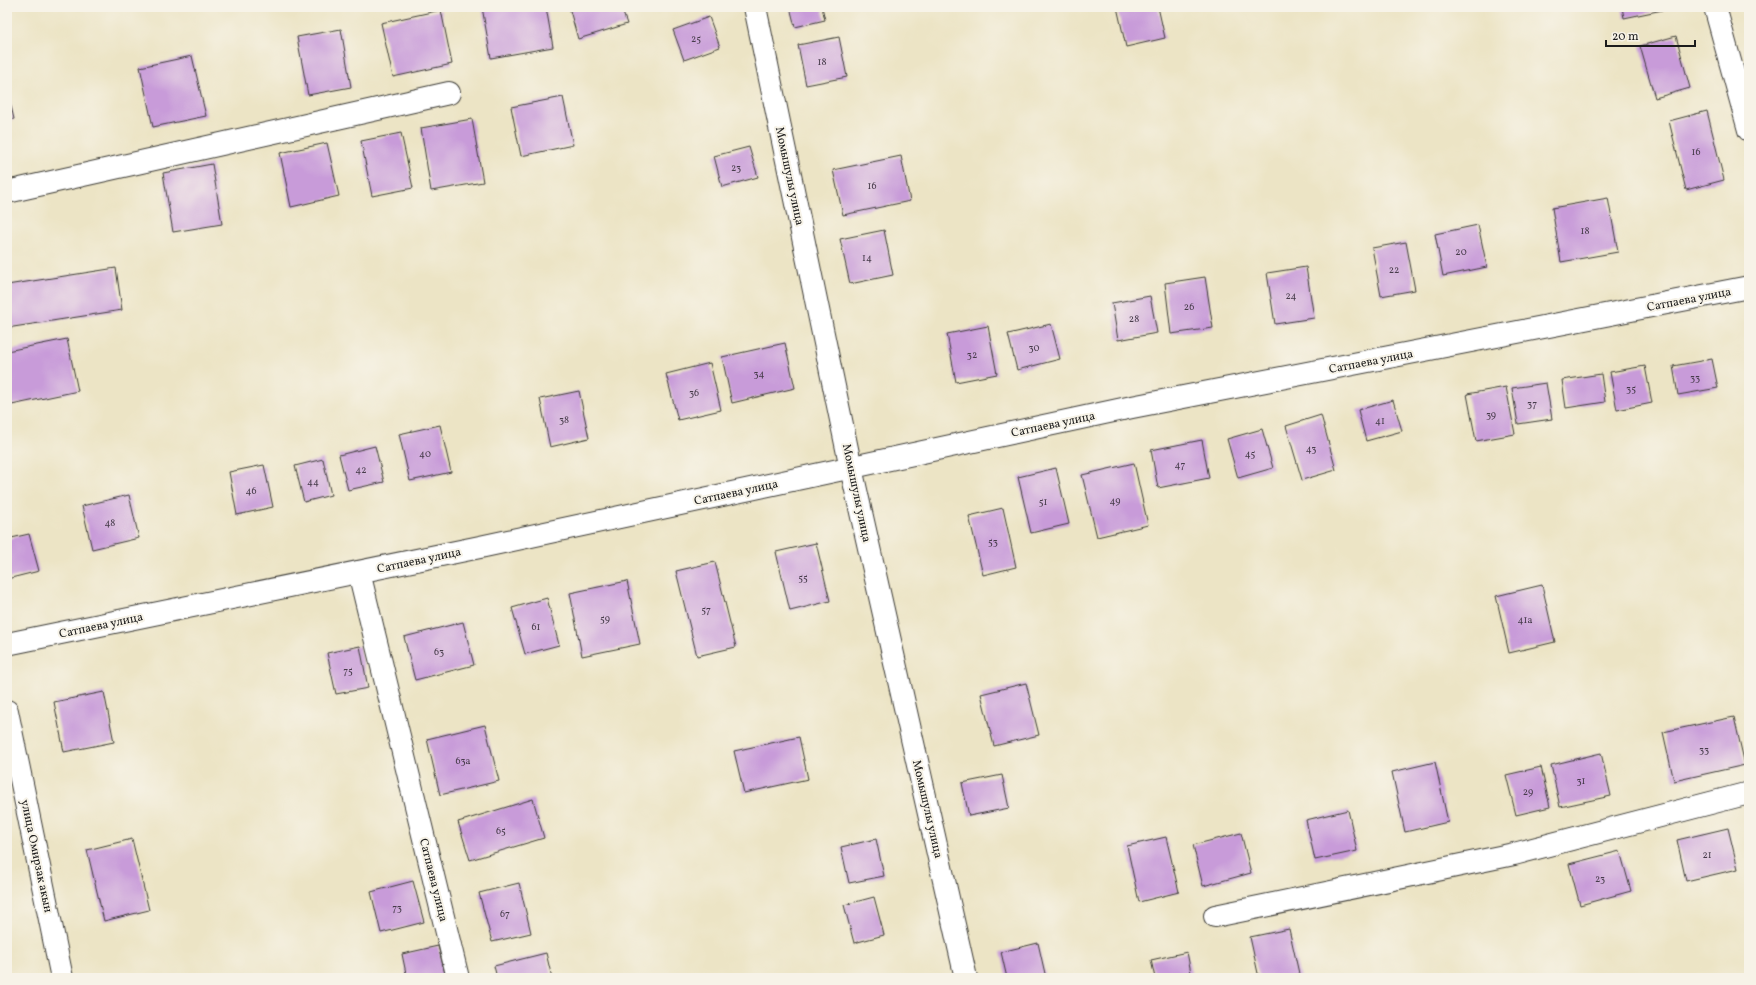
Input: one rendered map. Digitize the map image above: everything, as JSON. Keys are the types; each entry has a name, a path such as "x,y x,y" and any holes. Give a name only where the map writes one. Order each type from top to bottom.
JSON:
{"street":[{"name":"Момышулы улица","path":"755,7 851,468 966,978"},
{"path":"1715,7 1749,130"},
{"path":"7,192 449,93"},
{"name":"Сатпаева улица","path":"7,644 359,572 1132,407 1749,288"},
{"name":"Сатпаева улица","path":"359,572 458,978"},
{"name":"улица Омирзак акын","path":"7,711 62,978"},
{"path":"1215,916 1514,854 1749,793"}],"building":[{"path":"482,7 546,7 553,47 491,58"},
{"path":"569,7 621,7 627,24 578,39"},
{"path":"790,7 822,7 825,20 795,27"},
{"path":"1117,7 1158,7 1165,38 1126,47"},
{"path":"1622,7 1672,7 1672,8 1624,18"},
{"path":"441,10 452,64 393,77 381,23"},
{"path":"709,17 720,47 684,60 673,30"},
{"path":"341,29 351,87 308,95 297,37"},
{"path":"1676,36 1690,88 1655,98 1640,46"},
{"path":"839,37 847,77 806,85 798,45"},
{"path":"192,56 206,116 153,127 140,67"},
{"path":"7,89 14,119 7,121"},
{"path":"563,97 573,145 521,156 511,107"},
{"path":"1707,111 1724,180 1686,190 1669,121"},
{"path":"472,119 483,182 431,191 421,128"},
{"path":"401,133 413,188 372,196 361,141"},
{"path":"327,143 339,196 291,207 280,153"},
{"path":"749,147 758,177 722,187 714,156"},
{"path":"901,156 910,201 843,215 833,170"},
{"path":"212,164 222,224 173,232 163,173"},
{"path":"1608,198 1618,252 1561,262 1552,208"},
{"path":"1478,225 1487,267 1443,276 1435,234"},
{"path":"884,230 893,275 850,284 840,239"},
{"path":"1406,242 1415,290 1381,296 1372,248"},
{"path":"1306,267 1314,318 1275,324 1267,273"},
{"path":"116,268 122,310 7,328 7,285"},
{"path":"1205,277 1213,328 1171,334 1165,283"},
{"path":"1150,296 1157,333 1118,340 1112,303"},
{"path":"1051,324 1060,359 1017,370 1008,334"},
{"path":"988,326 997,374 956,382 947,334"},
{"path":"67,339 78,391 7,406 7,351"},
{"path":"785,343 795,388 732,403 722,357"},
{"path":"1712,359 1718,388 1678,395 1673,366"},
{"path":"710,363 721,410 678,420 666,374"},
{"path":"1645,366 1652,403 1617,410 1610,372"},
{"path":"1601,374 1605,402 1566,408 1562,380"},
{"path":"1546,383 1552,419 1518,424 1512,388"},
{"path":"1506,387 1515,434 1476,441 1467,394"},
{"path":"579,391 589,438 550,447 540,399"},
{"path":"1393,400 1402,431 1366,441 1358,410"},
{"path":"1321,415 1336,470 1302,480 1286,426"},
{"path":"440,425 451,472 410,481 399,434"},
{"path":"1262,429 1273,468 1238,478 1227,439"},
{"path":"1202,440 1209,478 1158,488 1151,450"},
{"path":"375,446 384,482 348,490 339,455"},
{"path":"323,459 331,495 304,502 295,466"},
{"path":"1134,463 1148,525 1097,537 1082,475"},
{"path":"264,465 273,507 237,515 229,472"},
{"path":"1056,468 1069,524 1031,533 1018,477"},
{"path":"129,495 139,538 92,549 82,506"},
{"path":"1003,508 1016,567 983,575 969,516"},
{"path":"29,534 39,571 7,579 7,539"},
{"path":"816,543 830,601 790,611 776,552"},
{"path":"715,562 736,647 697,656 676,571"},
{"path":"627,581 640,644 582,656 570,593"},
{"path":"1542,585 1555,642 1509,653 1496,596"},
{"path":"547,598 559,645 525,654 512,608"},
{"path":"463,622 474,665 415,680 404,637"},
{"path":"360,646 368,688 336,694 327,653"},
{"path":"1026,683 1039,735 994,746 981,694"},
{"path":"104,692 114,742 64,752 54,702"},
{"path":"1734,717 1745,765 1674,781 1663,732"},
{"path":"485,725 499,781 440,795 427,739"},
{"path":"799,737 808,779 744,793 734,751"},
{"path":"1601,753 1611,796 1560,807 1551,765"},
{"path":"1435,762 1448,822 1405,832 1392,772"},
{"path":"1541,767 1550,807 1516,815 1506,775"},
{"path":"1002,775 1009,808 969,816 962,783"},
{"path":"533,799 544,838 470,860 458,822"},
{"path":"1348,810 1357,851 1315,860 1306,820"},
{"path":"1728,828 1738,869 1686,881 1677,840"},
{"path":"1241,833 1251,873 1203,886 1193,845"},
{"path":"1166,837 1179,892 1139,902 1127,846"},
{"path":"132,839 149,910 104,921 87,850"},
{"path":"876,839 884,876 849,883 841,847"},
{"path":"1620,851 1631,891 1580,905 1569,864"},
{"path":"413,881 424,922 381,933 371,892"},
{"path":"519,883 531,933 492,942 479,893"},
{"path":"874,897 884,935 854,943 844,905"},
{"path":"1289,929 1300,978 1259,978 1250,937"},
{"path":"1038,943 1046,978 1007,978 1001,952"},
{"path":"438,946 446,978 407,978 402,954"},
{"path":"1187,952 1192,978 1155,978 1151,960"},
{"path":"546,953 552,978 497,978 494,966"}]}
